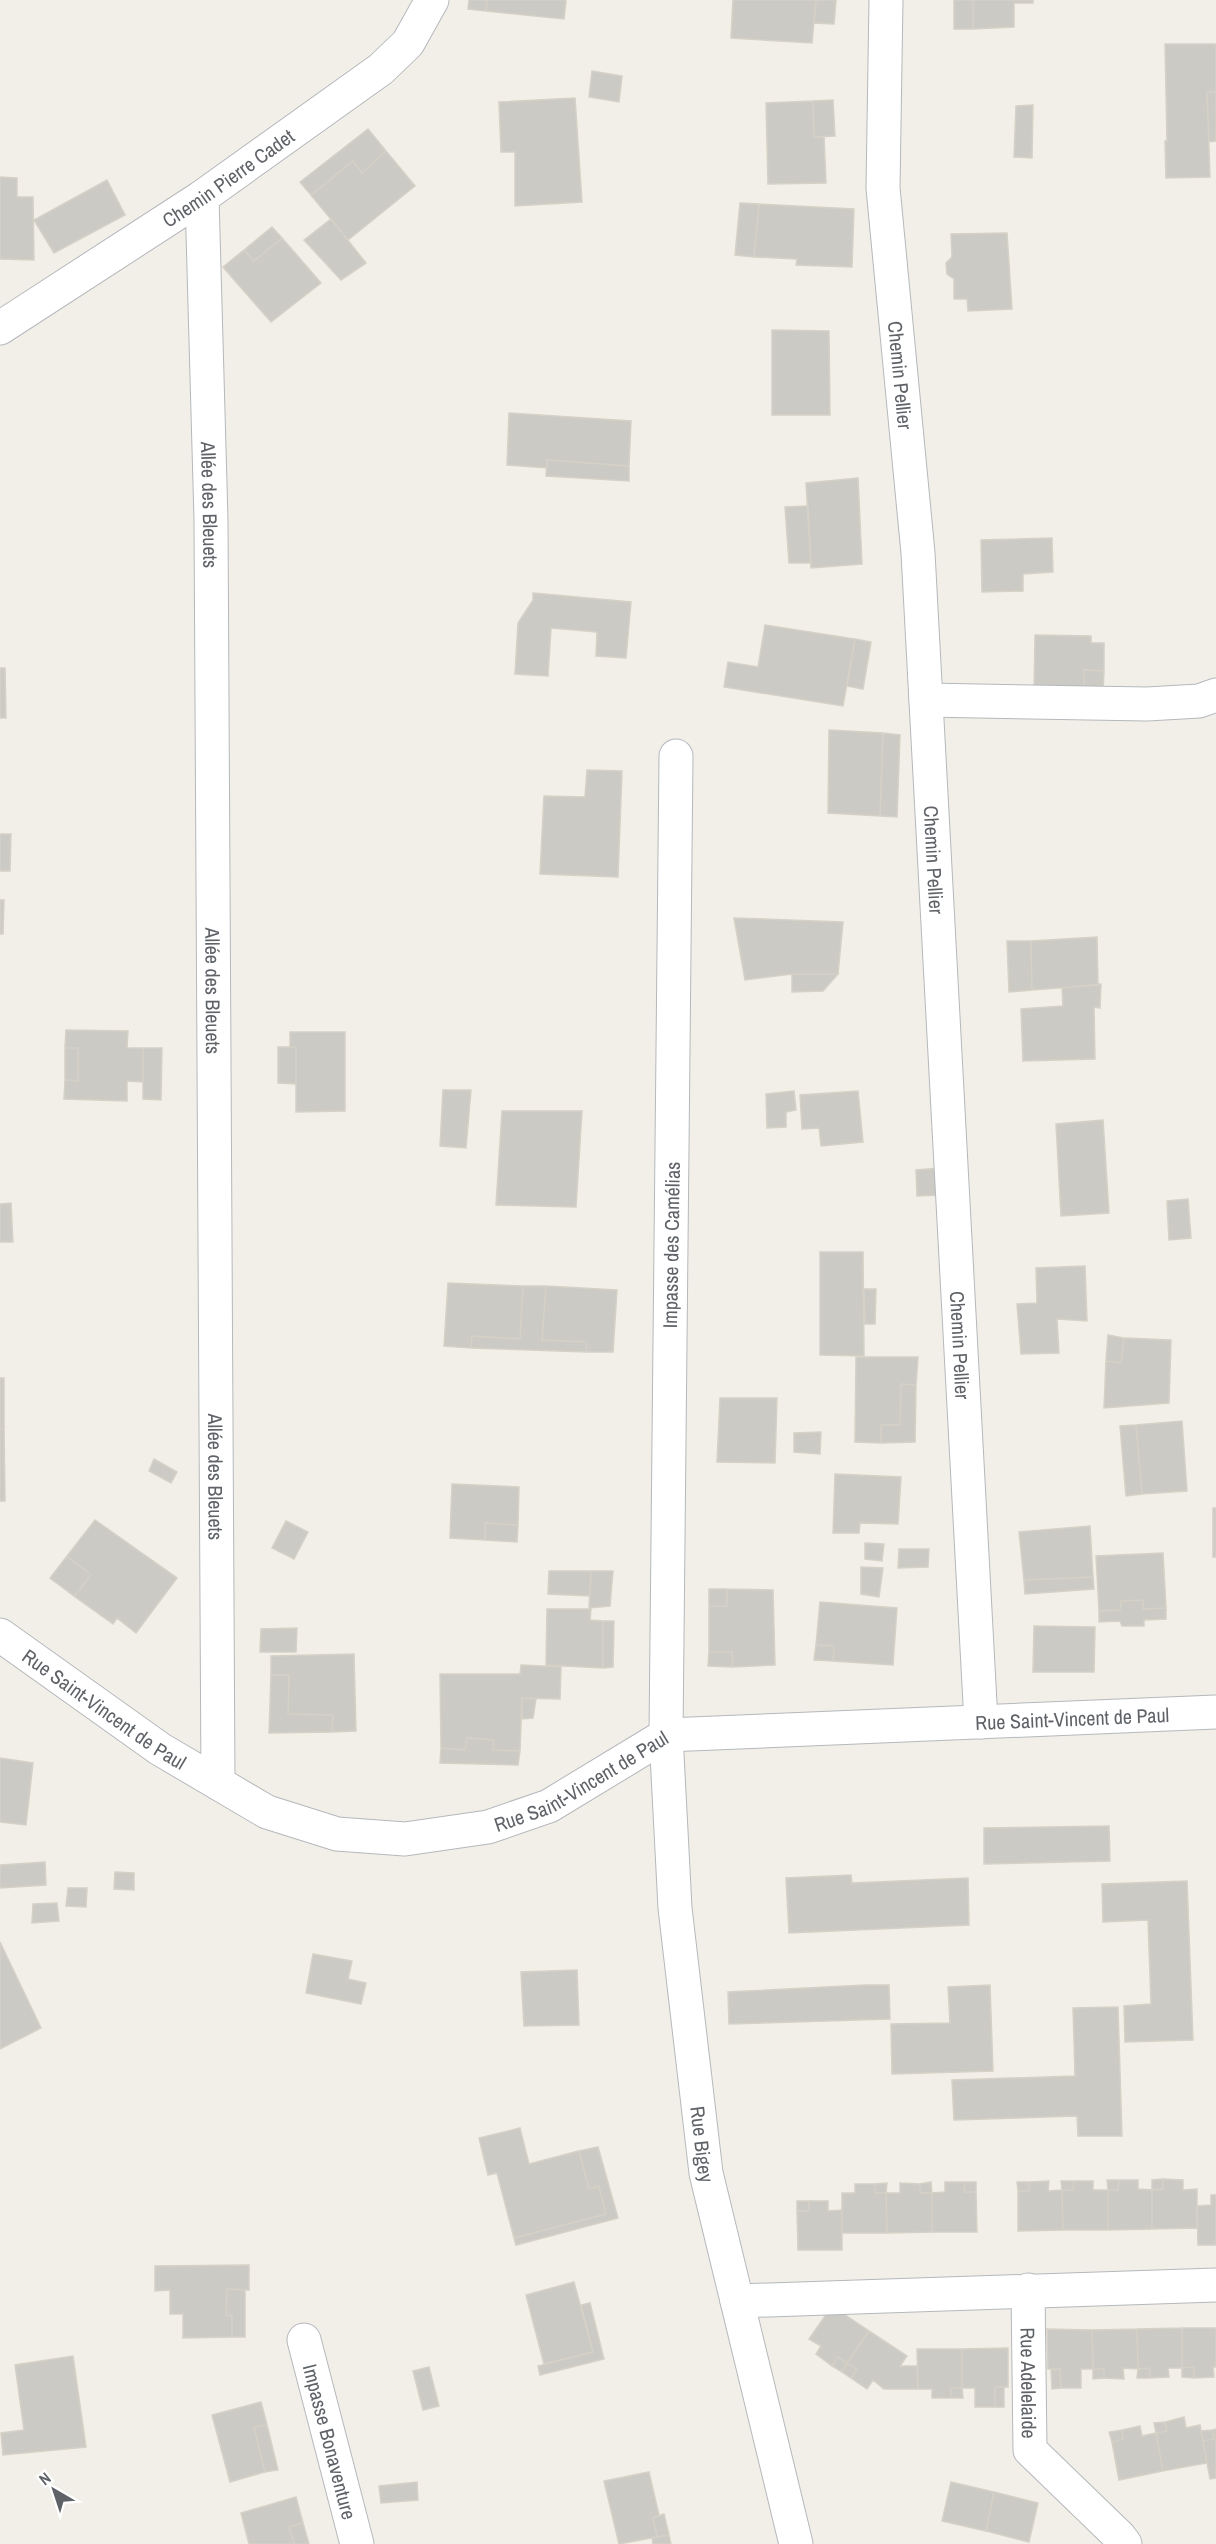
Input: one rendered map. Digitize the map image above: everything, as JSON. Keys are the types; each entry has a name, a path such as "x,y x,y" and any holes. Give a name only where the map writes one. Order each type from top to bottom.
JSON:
{"street":[{"name":"Chemin Pierre Cadet","path":"0,328 202,197 381,69 408,43 432,0"},
{"name":"Chemin Pellier","path":"886,0 883,188 918,553 981,1722"},
{"name":"Allée des Bleuets","path":"202,197 212,520 218,1783"},
{"path":"926,700 1147,704 1199,700 1216,695"},
{"name":"Impasse des Camélias","path":"666,1735 676,756"},
{"name":"Rue Saint-Vincent de Paul","path":"0,1635 160,1749 267,1812 337,1834 405,1839 488,1827 549,1806 666,1735 1216,1712"},
{"name":"Rue Bigey","path":"666,1735 675,1908 706,2173 796,2544"},
{"path":"736,2301 1216,2285"},
{"name":"Rue Adelelaide","path":"1028,2290 1030,2450 1125,2544"},
{"name":"Impasse Bonaventure","path":"304,2340 357,2544"}],"building":[{"path":"469,0 487,0 486,11 468,9"},
{"path":"487,0 566,0 564,19 486,11"},
{"path":"733,0 816,0 812,43 731,38"},
{"path":"816,0 836,0 834,24 814,23"},
{"path":"954,0 973,0 973,29 954,29"},
{"path":"973,0 1033,0 1033,3 1014,3 1014,27 973,29"},
{"path":"1165,44 1216,44 1216,92 1207,92 1210,177 1166,178"},
{"path":"592,71 622,76 619,102 589,97"},
{"path":"1207,92 1216,92 1216,141 1209,142"},
{"path":"575,98 582,202 515,206 515,152 501,152 499,102"},
{"path":"833,100 835,136 814,137 813,101"},
{"path":"813,101 814,137 824,137 826,183 768,184 766,103"},
{"path":"1033,105 1032,158 1014,157 1016,106"},
{"path":"368,129 386,151 362,173 353,161 311,195 300,182"},
{"path":"386,151 415,186 348,240 311,195 353,161 362,173"},
{"path":"0,177 17,178 17,197 33,197 34,260 0,259"},
{"path":"107,180 125,215 54,253 34,220"},
{"path":"740,203 759,204 754,257 735,255"},
{"path":"759,204 854,209 852,267 796,265 797,259 754,257"},
{"path":"331,219 366,263 341,280 304,240"},
{"path":"272,227 282,238 254,261 244,250"},
{"path":"1007,233 1012,309 968,311 967,299 954,299 954,279 947,274 946,263 952,257 951,234"},
{"path":"282,238 321,283 271,322 223,267 244,250 254,261"},
{"path":"772,330 829,331 830,415 772,415"},
{"path":"509,413 631,421 629,466 547,460 547,468 507,465"},
{"path":"547,460 629,466 629,481 546,476"},
{"path":"858,478 862,564 811,568 806,483"},
{"path":"808,506 811,563 789,563 785,507"},
{"path":"1052,538 1053,572 1023,574 1023,591 982,592 981,540"},
{"path":"533,593 631,602 626,658 596,656 597,632 551,628 548,676 515,674 518,623 533,600"},
{"path":"765,625 855,639 843,706 724,687 728,662 758,667"},
{"path":"1035,635 1091,636 1091,643 1104,643 1104,671 1084,670 1084,692 1034,692"},
{"path":"855,639 871,642 863,689 847,686"},
{"path":"0,668 5,668 6,718 0,718"},
{"path":"1084,670 1104,671 1103,691 1084,692"},
{"path":"829,730 883,733 880,816 828,813"},
{"path":"883,733 900,735 897,817 880,816"},
{"path":"587,770 622,771 618,877 540,874 544,796 585,797"},
{"path":"0,834 11,834 10,871 0,871"},
{"path":"0,900 4,900 3,934 0,934"},
{"path":"734,918 843,922 838,974 792,974 745,980"},
{"path":"1097,937 1098,985 1032,990 1031,941"},
{"path":"1007,941 1031,941 1032,990 1009,992"},
{"path":"792,974 838,974 823,991 792,992"},
{"path":"1101,984 1100,1008 1094,1007 1095,1059 1023,1061 1021,1009 1063,1006 1062,988"},
{"path":"66,1030 128,1031 127,1048 143,1048 143,1082 127,1081 127,1101 64,1099 65,1080 78,1081 78,1048 65,1048"},
{"path":"290,1032 345,1032 345,1111 296,1112 296,1047 290,1047"},
{"path":"278,1047 296,1047 296,1084 278,1083"},
{"path":"65,1048 78,1048 78,1081 65,1080"},
{"path":"143,1048 162,1048 161,1100 143,1099"},
{"path":"443,1090 471,1090 466,1148 440,1146"},
{"path":"794,1091 796,1110 786,1112 786,1127 767,1128 766,1094"},
{"path":"858,1091 863,1142 821,1146 819,1128 802,1129 800,1095"},
{"path":"502,1111 582,1111 576,1207 496,1205"},
{"path":"1103,1120 1109,1213 1061,1216 1056,1124"},
{"path":"940,1168 940,1195 917,1196 916,1170"},
{"path":"1188,1199 1191,1238 1169,1240 1167,1201"},
{"path":"11,1203 13,1242 0,1242 0,1204"},
{"path":"820,1252 863,1252 864,1356 820,1355"},
{"path":"1085,1266 1087,1321 1057,1319 1059,1353 1021,1354 1017,1304 1037,1303 1036,1268"},
{"path":"448,1283 523,1286 520,1339 472,1336 471,1348 444,1346"},
{"path":"523,1286 546,1286 542,1340 587,1342 586,1352 471,1348 472,1336 520,1339"},
{"path":"546,1286 617,1290 613,1352 586,1352 587,1342 542,1340"},
{"path":"864,1289 876,1289 875,1324 865,1324"},
{"path":"1108,1335 1124,1338 1121,1363 1106,1361"},
{"path":"1124,1338 1171,1340 1169,1403 1104,1408 1106,1361 1121,1363"},
{"path":"856,1357 918,1357 916,1385 901,1384 900,1425 881,1425 881,1443 855,1442"},
{"path":"0,1378 4,1378 4,1429 0,1429"},
{"path":"901,1384 916,1385 915,1442 881,1443 881,1425 900,1425"},
{"path":"720,1398 777,1398 775,1463 717,1462"},
{"path":"1182,1421 1187,1491 1142,1494 1136,1425"},
{"path":"1136,1425 1142,1494 1126,1496 1120,1426"},
{"path":"0,1429 4,1429 5,1501 0,1501"},
{"path":"821,1432 820,1454 794,1452 794,1433"},
{"path":"154,1459 177,1472 171,1483 149,1471"},
{"path":"835,1474 901,1477 898,1524 860,1523 859,1533 833,1533"},
{"path":"452,1484 519,1487 518,1525 485,1523 485,1540 450,1538"},
{"path":"1213,1508 1216,1508 1216,1557 1213,1557"},
{"path":"95,1520 177,1578 136,1633 117,1618 113,1624 74,1596 91,1575 67,1556"},
{"path":"286,1521 308,1532 294,1559 272,1548"},
{"path":"485,1523 518,1525 517,1542 485,1540"},
{"path":"1090,1526 1093,1577 1024,1580 1019,1532"},
{"path":"865,1543 884,1544 882,1561 865,1559"},
{"path":"899,1549 929,1549 928,1567 898,1568"},
{"path":"1163,1553 1166,1608 1143,1609 1143,1600 1121,1601 1120,1610 1099,1611 1096,1556"},
{"path":"67,1556 91,1575 74,1596 50,1578"},
{"path":"861,1567 883,1568 879,1597 861,1594"},
{"path":"549,1571 591,1571 590,1596 548,1594"},
{"path":"591,1571 613,1571 610,1606 589,1608"},
{"path":"1093,1577 1094,1589 1025,1594 1024,1580"},
{"path":"709,1589 727,1589 727,1606 709,1606"},
{"path":"727,1589 773,1590 775,1665 733,1667 732,1652 709,1652 709,1606 727,1606"},
{"path":"1143,1600 1143,1609 1166,1608 1166,1619 1144,1620 1144,1626 1122,1626 1120,1621 1099,1622 1099,1611 1120,1610 1121,1601"},
{"path":"820,1602 897,1608 893,1665 833,1661 834,1646 816,1645"},
{"path":"547,1609 591,1609 590,1620 603,1621 603,1668 546,1665"},
{"path":"603,1621 614,1621 613,1667 603,1668"},
{"path":"1034,1626 1095,1627 1094,1672 1033,1672"},
{"path":"297,1628 296,1652 260,1652 261,1629"},
{"path":"816,1645 834,1646 833,1661 814,1660"},
{"path":"709,1652 732,1652 733,1667 708,1666"},
{"path":"354,1654 356,1731 332,1732 333,1715 288,1714 289,1675 271,1675 271,1656"},
{"path":"521,1665 561,1667 560,1699 522,1698 520,1751 493,1750 494,1740 467,1738 465,1750 441,1748 440,1674 520,1674"},
{"path":"271,1675 289,1675 288,1714 333,1715 332,1732 269,1733"},
{"path":"522,1698 536,1699 533,1718 522,1719"},
{"path":"467,1738 494,1740 493,1750 520,1751 518,1765 440,1763 441,1748 465,1750"},
{"path":"0,1758 33,1763 26,1825 0,1822"},
{"path":"1109,1826 1110,1861 984,1864 984,1828"},
{"path":"45,1862 46,1885 0,1888 0,1865"},
{"path":"115,1872 134,1873 134,1890 114,1889"},
{"path":"851,1875 852,1883 968,1878 969,1925 789,1933 786,1878"},
{"path":"1187,1881 1193,2040 1125,2042 1124,2006 1151,2004 1148,1920 1103,1922 1102,1884"},
{"path":"68,1888 87,1888 86,1907 66,1906"},
{"path":"57,1903 59,1921 32,1923 33,1904"},
{"path":"0,1942 41,2028 0,2049"},
{"path":"313,1954 352,1961 348,1979 366,1983 361,2004 306,1993"},
{"path":"577,1970 579,2025 524,2026 521,1972"},
{"path":"889,1985 890,2019 729,2024 728,1992"},
{"path":"990,1985 993,2071 892,2074 891,2024 950,2023 948,1987"},
{"path":"1118,2007 1122,2136 1078,2136 1077,2116 954,2120 952,2080 1075,2076 1073,2008"},
{"path":"520,2128 529,2164 579,2151 589,2189 599,2186 606,2214 514,2238 497,2173 488,2175 479,2138"},
{"path":"598,2147 618,2218 516,2245 514,2238 606,2214 599,2186 589,2189 579,2151"},
{"path":"1163,2179 1163,2189 1152,2190 1152,2180"},
{"path":"1163,2179 1183,2180 1183,2190 1197,2189 1197,2228 1152,2229 1152,2190 1163,2189"},
{"path":"1107,2180 1119,2180 1118,2190 1108,2190"},
{"path":"1119,2180 1138,2180 1138,2189 1152,2190 1152,2229 1108,2230 1108,2190 1118,2190"},
{"path":"1049,2181 1048,2191 1062,2190 1063,2230 1018,2231 1018,2191 1029,2191 1029,2182"},
{"path":"1061,2181 1074,2181 1073,2190 1062,2190"},
{"path":"1074,2181 1093,2181 1093,2190 1108,2190 1108,2230 1063,2230 1062,2190 1073,2190"},
{"path":"931,2182 932,2193 920,2193 920,2184"},
{"path":"945,2182 965,2182 964,2192 976,2192 977,2232 932,2232 932,2193 945,2192"},
{"path":"965,2182 976,2182 976,2192 964,2192"},
{"path":"1017,2182 1029,2182 1029,2191 1018,2191"},
{"path":"887,2183 886,2193 875,2193 875,2184"},
{"path":"900,2183 920,2184 920,2193 932,2193 932,2232 887,2233 886,2193 900,2193"},
{"path":"855,2184 875,2184 875,2193 886,2193 887,2233 842,2233 842,2193 855,2193"},
{"path":"1211,2195 1216,2195 1216,2245 1198,2245 1197,2206 1211,2205"},
{"path":"797,2201 809,2201 809,2211 797,2211"},
{"path":"809,2201 828,2201 828,2211 842,2210 842,2250 798,2250 797,2211 809,2211"},
{"path":"249,2265 249,2290 227,2289 226,2315 232,2316 232,2337 183,2338 183,2314 170,2314 170,2290 155,2291 155,2266"},
{"path":"574,2282 593,2352 544,2364 526,2295"},
{"path":"227,2289 245,2290 245,2337 232,2337 232,2316 226,2315"},
{"path":"590,2303 604,2359 540,2375 538,2366 593,2352 581,2305"},
{"path":"832,2306 869,2331 847,2363 838,2357 832,2366 816,2354 821,2346 809,2339"},
{"path":"1182,2328 1182,2368 1168,2368 1169,2377 1150,2378 1149,2368 1138,2369 1137,2329"},
{"path":"1182,2328 1216,2328 1214,2377 1194,2378 1194,2367 1182,2368"},
{"path":"1047,2329 1092,2330 1093,2369 1081,2369 1081,2388 1061,2388 1060,2369 1048,2369"},
{"path":"1137,2329 1138,2369 1123,2368 1124,2379 1104,2378 1104,2369 1093,2369 1092,2330"},
{"path":"869,2331 907,2356 900,2366 917,2366 918,2389 884,2389 873,2380 867,2389 851,2378 857,2370 847,2363"},
{"path":"1008,2348 1008,2387 995,2387 995,2407 975,2407 975,2388 962,2388 962,2349"},
{"path":"917,2349 962,2349 962,2388 951,2388 951,2398 932,2398 932,2389 918,2389"},
{"path":"73,2356 86,2447 3,2455 1,2433 24,2430 15,2365"},
{"path":"838,2357 847,2363 842,2372 832,2366"},
{"path":"847,2363 857,2370 851,2378 842,2372"},
{"path":"429,2367 439,2406 423,2410 413,2371"},
{"path":"1194,2367 1194,2378 1182,2377 1182,2368"},
{"path":"1149,2368 1150,2378 1137,2378 1138,2369"},
{"path":"1060,2369 1061,2388 1052,2389 1051,2370"},
{"path":"1093,2369 1104,2369 1104,2378 1093,2379"},
{"path":"995,2387 1004,2387 1004,2407 995,2407"},
{"path":"951,2388 962,2388 963,2398 951,2398"},
{"path":"261,2402 267,2425 254,2427 265,2472 230,2482 212,2415"},
{"path":"1184,2417 1186,2428 1200,2425 1207,2463 1163,2471 1156,2433 1167,2431 1165,2422"},
{"path":"1165,2422 1167,2431 1156,2433 1154,2423"},
{"path":"267,2425 278,2470 265,2472 254,2427"},
{"path":"1140,2426 1142,2436 1156,2433 1163,2471 1119,2480 1112,2442 1123,2439 1122,2430"},
{"path":"1216,2429 1216,2478 1210,2479 1203,2441 1214,2439 1212,2430"},
{"path":"1122,2430 1123,2439 1112,2442 1109,2432"},
{"path":"1212,2430 1214,2439 1203,2441 1201,2431"},
{"path":"649,2472 659,2515 653,2518 657,2537 619,2544 604,2481"},
{"path":"417,2482 418,2500 381,2503 379,2486"},
{"path":"951,2482 994,2492 986,2531 942,2521"},
{"path":"994,2492 1038,2503 1029,2542 986,2531"},
{"path":"296,2497 303,2523 289,2527 294,2544 249,2544 241,2513"},
{"path":"664,2514 669,2535 657,2537 653,2518"},
{"path":"303,2523 309,2544 294,2544 289,2527"},
{"path":"669,2535 671,2544 653,2544 652,2538"}]}
